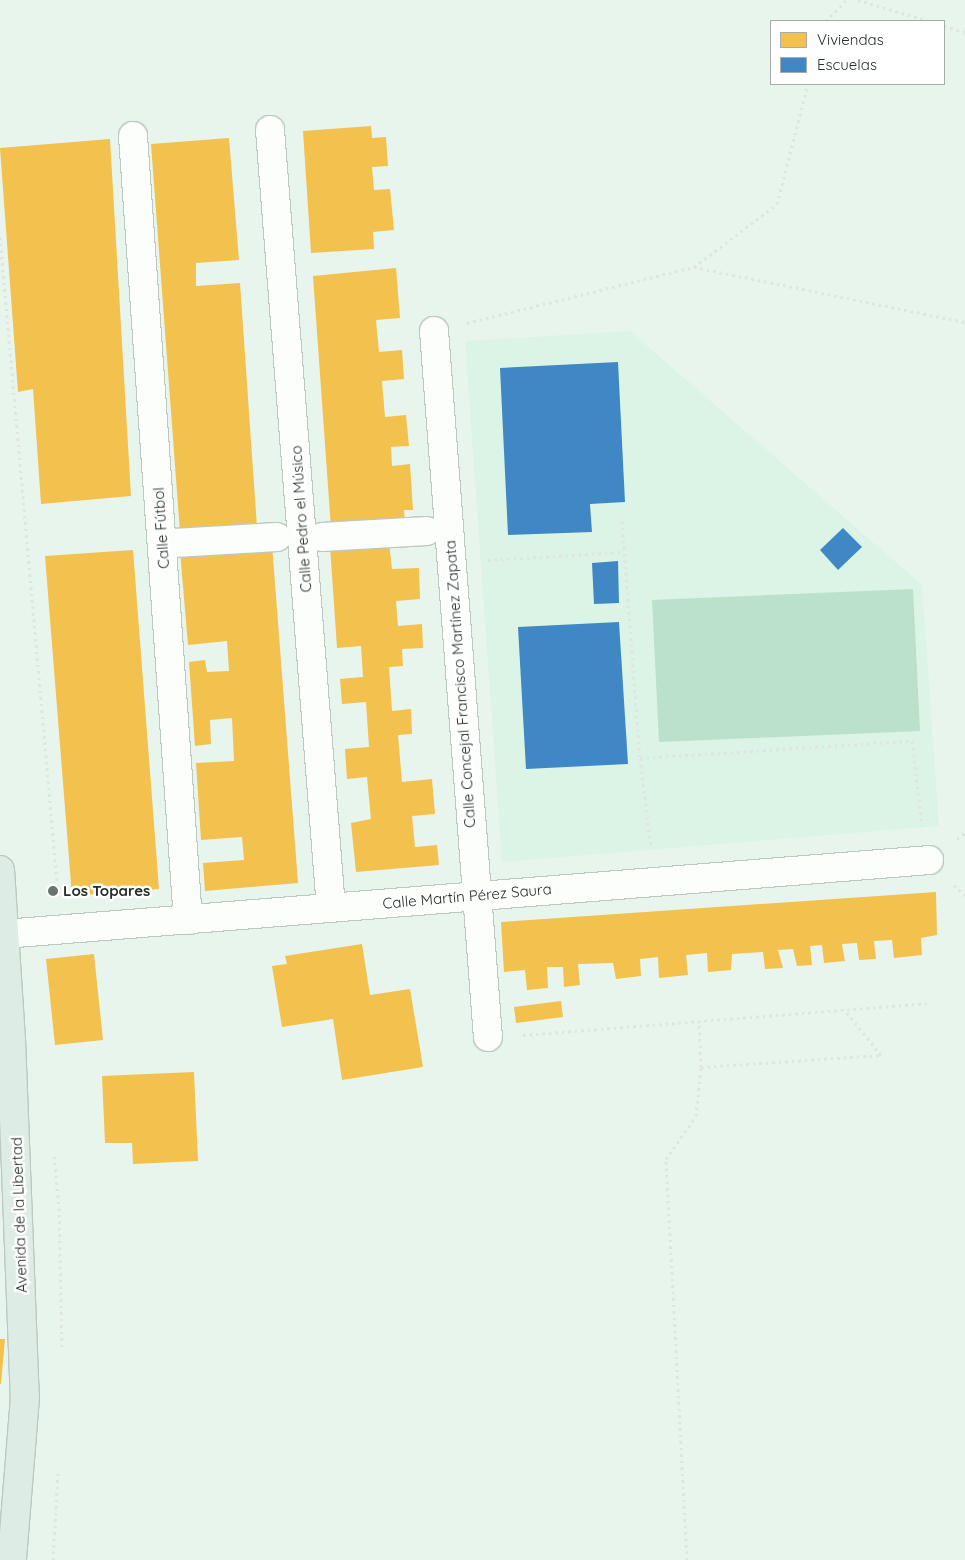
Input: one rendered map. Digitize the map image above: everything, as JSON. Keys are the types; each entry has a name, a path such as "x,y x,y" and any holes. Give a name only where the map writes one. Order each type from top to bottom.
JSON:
{"main road":[{"name":"Avenida de la Libertad","path":"0,870 4,934 6,1039 25,1396 6,1528 12,1560"}],"street":[{"name":"Calle Pedro el Músico","path":"270,130 331,908"},
{"name":"Calle Fútbol","path":"133,136 188,920"},
{"name":"Calle Concejal Francisco Martínez Zapata","path":"434,331 475,894 488,1037"},
{"path":"322,538 427,531"},
{"path":"174,543 276,537"},
{"name":"Calle Martín Pérez Saura","path":"4,934 331,908 475,894 929,860"}],"path":[{"path":"827,20 846,0"},
{"path":"858,0 926,20"},
{"path":"945,26 965,32"},
{"path":"434,331 694,267 777,204 808,85"},
{"path":"0,237 61,930"},
{"path":"694,267 965,322"},
{"path":"622,522 640,758 652,881"},
{"path":"480,561 624,552"},
{"path":"640,758 912,741 922,829"},
{"path":"488,1037 929,1003"},
{"path":"700,1067 880,1055 844,1010"},
{"path":"687,1560 666,1159 696,1116 700,1067 699,1021"}],"shaded area":[{"path":"630,331 922,585 939,826 502,862 465,341"},
{"path":"913,589 920,731 659,742 652,600"}],"building: Viviendas":[{"path":"371,126 372,138 386,137 388,166 372,167 374,190 390,189 394,230 373,232 374,249 311,253 303,131"},
{"path":"229,138 239,260 196,263 196,286 240,283 257,527 180,532 151,144"},
{"path":"110,139 131,496 41,504 33,389 18,392 0,148"},
{"path":"396,268 400,318 376,320 379,352 402,350 404,379 382,381 385,417 406,415 409,446 391,447 392,466 410,464 413,510 404,510 405,523 331,528 313,276"},
{"path":"389,542 392,569 419,568 420,599 396,601 398,626 422,624 423,648 402,649 403,666 389,667 392,711 411,709 412,734 398,735 402,782 432,779 435,814 412,816 415,847 437,845 439,865 356,872 351,823 371,819 367,777 347,779 345,749 369,747 366,702 342,704 340,679 363,677 361,646 337,648 330,546"},
{"path":"272,544 298,883 205,891 203,863 244,860 242,837 201,840 196,763 234,761 232,718 210,720 211,744 195,746 189,662 205,660 207,672 229,671 227,641 188,645 180,551"},
{"path":"133,550 159,889 72,896 45,556"},
{"path":"936,892 937,935 921,938 922,955 894,958 892,940 874,941 876,959 859,960 857,943 842,944 845,961 824,963 822,945 810,946 812,965 797,966 793,949 778,950 783,968 765,969 763,952 732,954 731,970 708,972 707,953 686,955 688,975 659,978 658,957 640,959 641,976 616,979 613,963 578,964 580,985 564,987 563,967 547,967 548,988 527,990 525,970 504,972 501,922"},
{"path":"362,944 370,995 410,989 423,1067 342,1080 333,1019 282,1027 272,966 287,964 285,956"},
{"path":"94,954 103,1040 55,1045 46,959"},
{"path":"561,1001 563,1017 516,1023 514,1007"},
{"path":"194,1072 198,1161 133,1164 132,1143 105,1143 102,1076"},
{"path":"0,1339 5,1339 1,1384 0,1384"}],"building: Escuelas":[{"path":"618,362 625,502 590,504 592,532 508,535 500,368"},
{"path":"843,528 862,547 838,570 820,550"},
{"path":"618,561 619,603 594,604 592,563"},
{"path":"619,622 628,764 526,769 518,627"}],"place":[{"name":"Los Topares","path":"53,891"}]}
